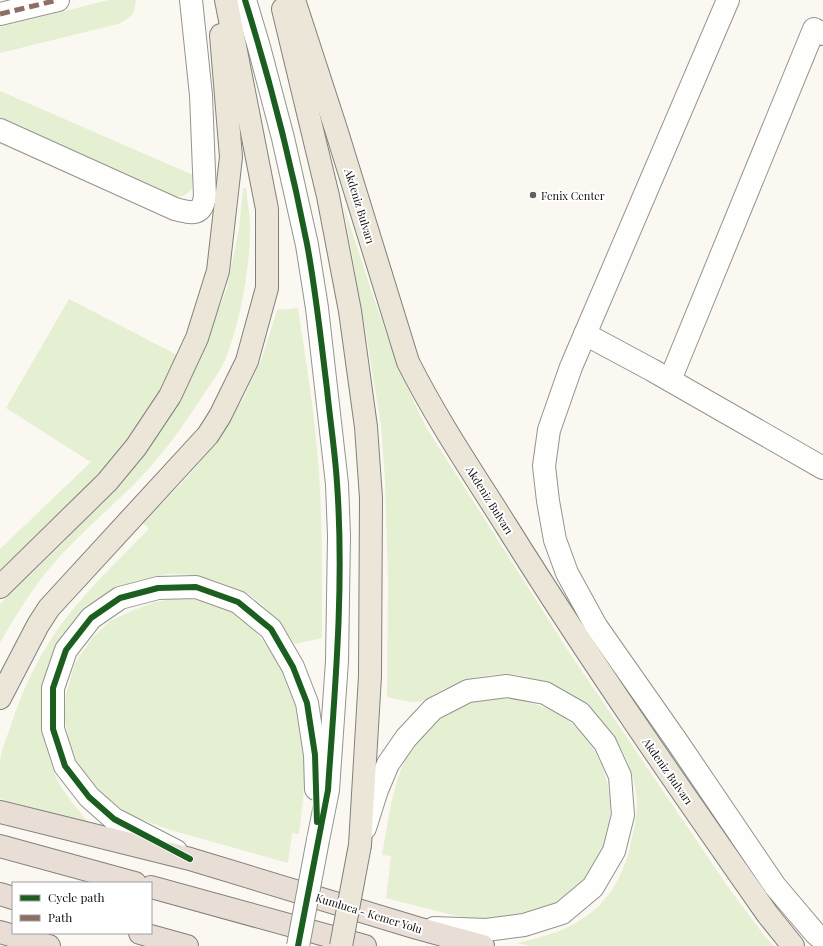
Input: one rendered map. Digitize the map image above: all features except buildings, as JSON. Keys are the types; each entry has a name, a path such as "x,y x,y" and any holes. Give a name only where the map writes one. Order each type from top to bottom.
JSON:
{"highway":[{"name":"Kumluca - Kemer Yolu","path":"0,812 190,859 417,928 483,946"},
{"path":"0,846 131,882"},
{"path":"152,887 365,946"},
{"path":"0,894 12,898"},
{"path":"0,932 49,946"},
{"path":"144,934 187,946"}],"main road":[{"path":"0,587 107,482 136,447 170,396 197,338 218,271 231,157 217,0"},
{"path":"0,698 49,608 208,435 220,416 247,361 267,288 267,209 226,0"},
{"path":"280,0 328,196 350,311 366,427 371,498 370,676 360,845 341,946"},
{"name":"Akdeniz Bulvarı","path":"294,0 336,129 408,362 425,396 533,569 619,700 768,915 793,946"}],"street":[{"path":"0,130 175,209 192,213 199,211 204,205 205,196 201,95 191,0"},
{"path":"245,0 283,138 307,245 317,308 337,484 339,536 337,661 328,790 298,946"},
{"path":"728,0 571,368 549,430 544,466 555,540 566,573 596,626 775,886 815,933 823,940"},
{"path":"0,14 47,1"},
{"path":"670,380 814,29 823,34"},
{"path":"585,334 670,380 823,468"},
{"path":"190,859 114,819 89,797 64,766 53,729 53,688 66,650 91,618 120,598 158,588 196,587 238,602 271,629 293,667 307,704 315,755 318,840"},
{"path":"360,845 377,790 388,764 406,738 433,709 468,691 507,686 545,693 580,713 605,743 620,776 622,815 614,851 593,887 562,913 524,925 486,930 417,928"}],"green space":[{"path":"109,0 136,0 132,15 118,24 0,53 0,27"},
{"path":"0,91 193,175 192,189 181,197 167,196 0,120"},
{"path":"243,188 246,188 250,221 247,273 236,327 223,364 190,416 158,458 130,488 72,544 36,585 0,643 0,604 61,545 98,506 154,440 169,417 201,356 227,288 239,229"},
{"path":"343,204 401,373 426,427 571,655 728,887 763,934 774,946 530,946 517,943 547,935 575,924 592,912 606,898 618,880 629,852 637,803 633,778 624,754 602,721 567,696 532,679 507,674 475,678 443,689 420,702 405,701 387,697 388,581 385,479 381,426"},
{"path":"69,299 183,358 134,442 0,578 0,549 91,462 6,408"},
{"path":"298,308 309,378 319,473 322,544 322,638 295,644 282,626 257,600 239,590 202,577 167,574 133,582 114,591 96,601 68,630 50,667 45,688 42,726 50,761 59,783 66,795 88,822 0,799 0,763 3,747 22,694 34,668 49,642 85,595 149,529 143,523 183,482 215,444 243,399 262,358 277,310"},
{"path":"172,599 196,600 212,603 233,612 252,628 261,638 277,661 289,684 293,695 302,740 304,775 299,834 292,833 288,863 167,829 130,815 105,797 83,774 72,755 64,717 66,694 75,663 93,637 110,621 155,602"},
{"path":"508,698 541,706 563,717 570,722 588,741 600,762 608,786 610,810 607,835 599,858 586,879 567,897 548,908 516,918 483,922 386,898 391,856 382,855 394,793 408,754 419,737 433,723 452,711 478,701"}],"marked path":[{"path":"0,14 58,0"}],"cycle path":[{"path":"245,0 279,121 307,244 320,335 337,483 340,556 338,629 328,790 298,946"},
{"path":"190,859 114,819 89,797 65,766 53,729 53,688 66,650 91,618 120,598 158,588 196,587 238,602 271,629 293,667 307,703 315,755 317,822"}],"place":[{"name":"Fenix Center","path":"533,195"}]}
